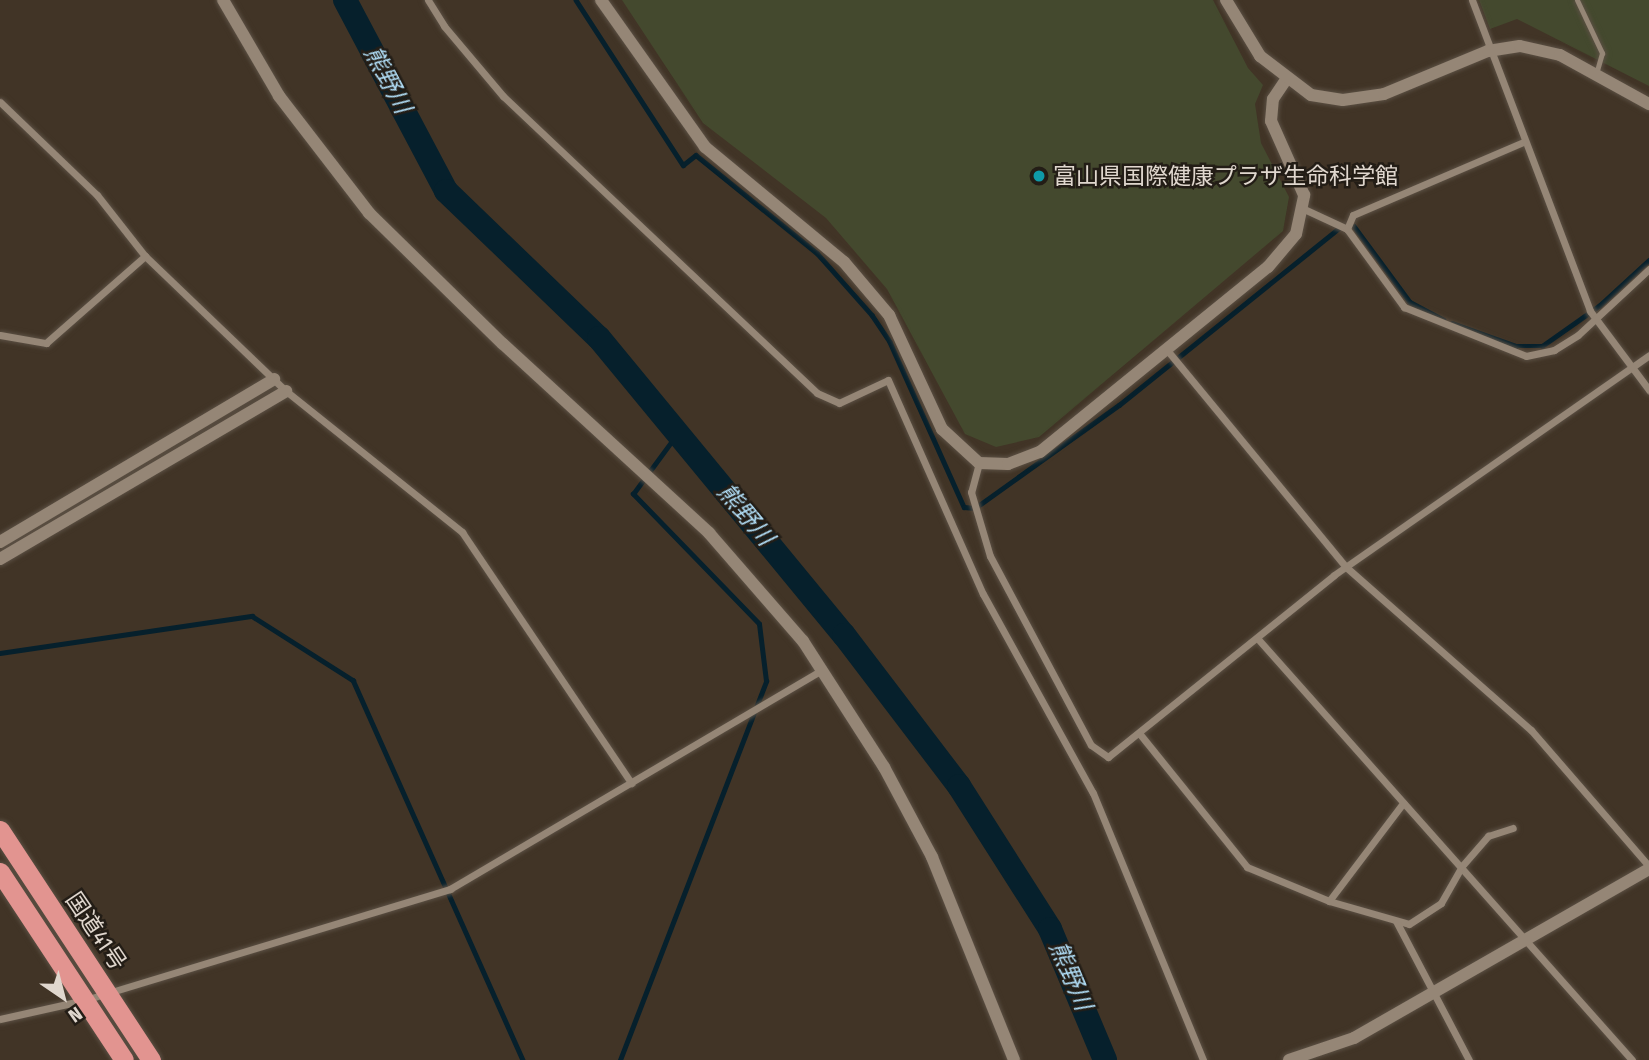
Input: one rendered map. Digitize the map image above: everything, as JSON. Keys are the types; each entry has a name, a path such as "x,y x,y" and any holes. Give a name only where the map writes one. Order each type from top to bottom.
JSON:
{"highway":[{"name":"国道41号","path":"0,830 151,1060"},
{"name":"国道41号","path":"0,872 124,1060"}],"street":[{"path":"223,0 279,96 369,213 502,344 709,533 759,586 823,670 884,767 932,857 1014,1060"},
{"path":"428,0 444,26 503,96 817,393 839,403 888,380 983,594 1093,793 1203,1060"},
{"path":"601,0 705,147 844,262 889,315 943,429 979,463 1008,464 1040,452 1275,260 1296,234 1304,209 1304,195 1271,121 1273,99 1286,80"},
{"path":"1226,0 1260,56 1286,80 1311,95 1343,100 1371,96 1505,47 1543,49 1596,74 1649,104"},
{"path":"1472,0 1488,51 1590,311 1649,390"},
{"path":"0,102 97,195 145,256 286,391 462,532 631,783"},
{"path":"1347,229 1353,215 1523,142"},
{"path":"1304,209 1347,229 1404,307 1496,347 1526,356 1554,350 1596,320 1649,269"},
{"path":"0,335 46,343 145,256"},
{"path":"1167,350 1346,567 1531,730 1649,868 1354,1038 1289,1060"},
{"path":"979,463 971,492 990,556 1091,745 1108,757 1346,567 1649,355"},
{"path":"0,542 274,379"},
{"path":"0,559 286,391"},
{"path":"1258,639 1632,1060"},
{"path":"0,1019 85,1000 450,889 823,670"},
{"path":"1139,733 1247,867 1329,901 1409,924 1441,902 1462,866 1488,836 1513,828"},
{"path":"1329,901 1403,803"},
{"path":"1396,920 1432,995 1469,1060"}],"lane":[{"path":"1577,0 1602,52 1596,74"}],"green space":[{"path":"622,0 1213,0 1248,68 1263,85 1255,104 1261,143 1289,197 1283,231 1039,437 996,447 965,434 887,289 826,218 703,123"},
{"path":"1479,0 1649,0 1649,86 1517,19 1490,29"}],"waterway":[{"name":"熊野川","path":"345,0 446,191 599,338 844,635 959,786 1050,929 1105,1060"},
{"path":"576,0 683,165 696,155 817,253 872,315 890,342 964,507 975,508 1119,405 1340,227"},
{"path":"1349,226 1354,226 1410,302 1444,320"},
{"path":"1452,323 1516,346 1542,346 1599,306 1649,260"},
{"path":"620,1060 766,681 759,624 633,494 677,434"},
{"path":"0,653 252,616 353,680 523,1060"}],"place":[{"name":"富山県国際健康プラザ生命科学館","path":"1039,176"}]}
